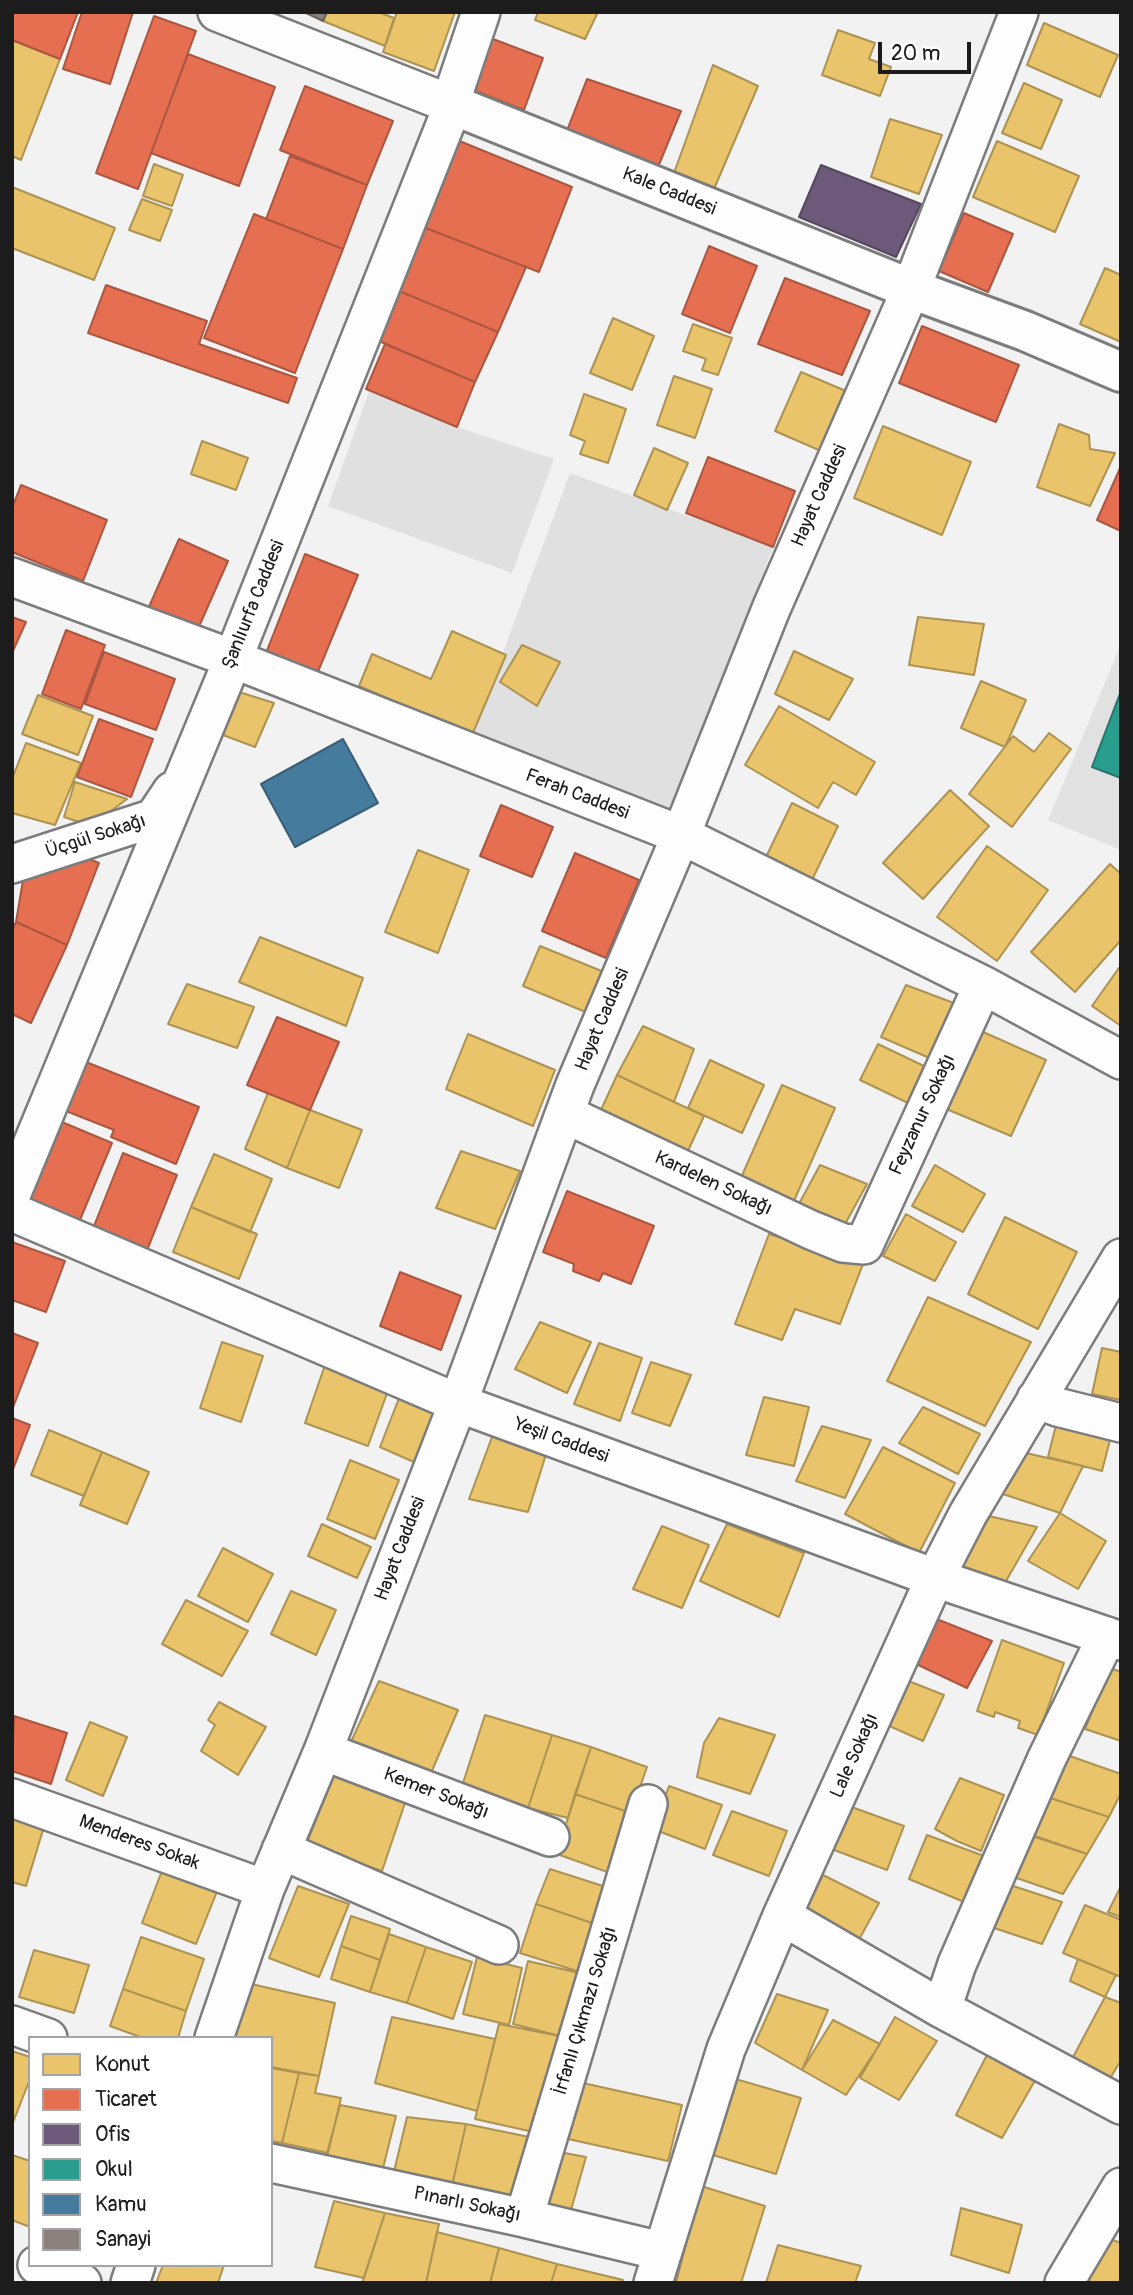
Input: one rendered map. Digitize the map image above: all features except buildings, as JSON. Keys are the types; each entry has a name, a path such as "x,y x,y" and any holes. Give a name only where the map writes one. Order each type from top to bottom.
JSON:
{"main road":[{"name":"Kale Caddesi","path":"453,105 911,289 1025,331 1121,372"}],"street":[{"name":"Kale Caddesi","path":"217,12 453,105"},
{"name":"Şanlıurfa Caddesi","path":"12,1193 233,659 453,105 456,86 481,12"},
{"name":"Hayat Caddesi","path":"215,2036 265,1889 323,1751 458,1403 565,1114 771,609 911,289 1019,12"},
{"name":"Ferah Caddesi","path":"12,577 233,659 681,835 983,985 1121,1060"},
{"name":"Üçgül Sokağı","path":"12,864 154,818 192,761"},
{"name":"Feyzanur Sokağı","path":"864,1245 983,985"},
{"name":"Kardelen Sokağı","path":"565,1114 811,1230 843,1243 864,1245"},
{"name":"Yeşil Caddesi","path":"12,1212 458,1403 935,1578 1114,1639"},
{"name":"Lale Sokağı","path":"657,2267 726,2049 782,1916 935,1578 968,1514 1121,1258"},
{"path":"1036,1399 1121,1423"},
{"path":"942,2009 957,1964 1047,1758 1114,1639"},
{"name":"Kemer Sokağı","path":"323,1751 550,1837"},
{"name":"Menderes Sokak","path":"12,1798 265,1889"},
{"name":"İrfanlı Çıkmazı Sokağı","path":"524,2218 648,1804"},
{"path":"281,1850 499,1945"},
{"path":"782,1916 942,2009 1119,2098"},
{"path":"12,2025 42,2036"},
{"name":"Pınarlı Sokağı","path":"273,2163 524,2218 657,2267"},
{"path":"1064,2283 1121,2187"},
{"path":"42,2267 82,2283"}],"shaded area":[{"path":"369,392 457,427 554,459 512,573 328,506"},
{"path":"570,473 773,547 672,814 472,735"},
{"path":"1121,644 1121,850 1048,820"}]}
